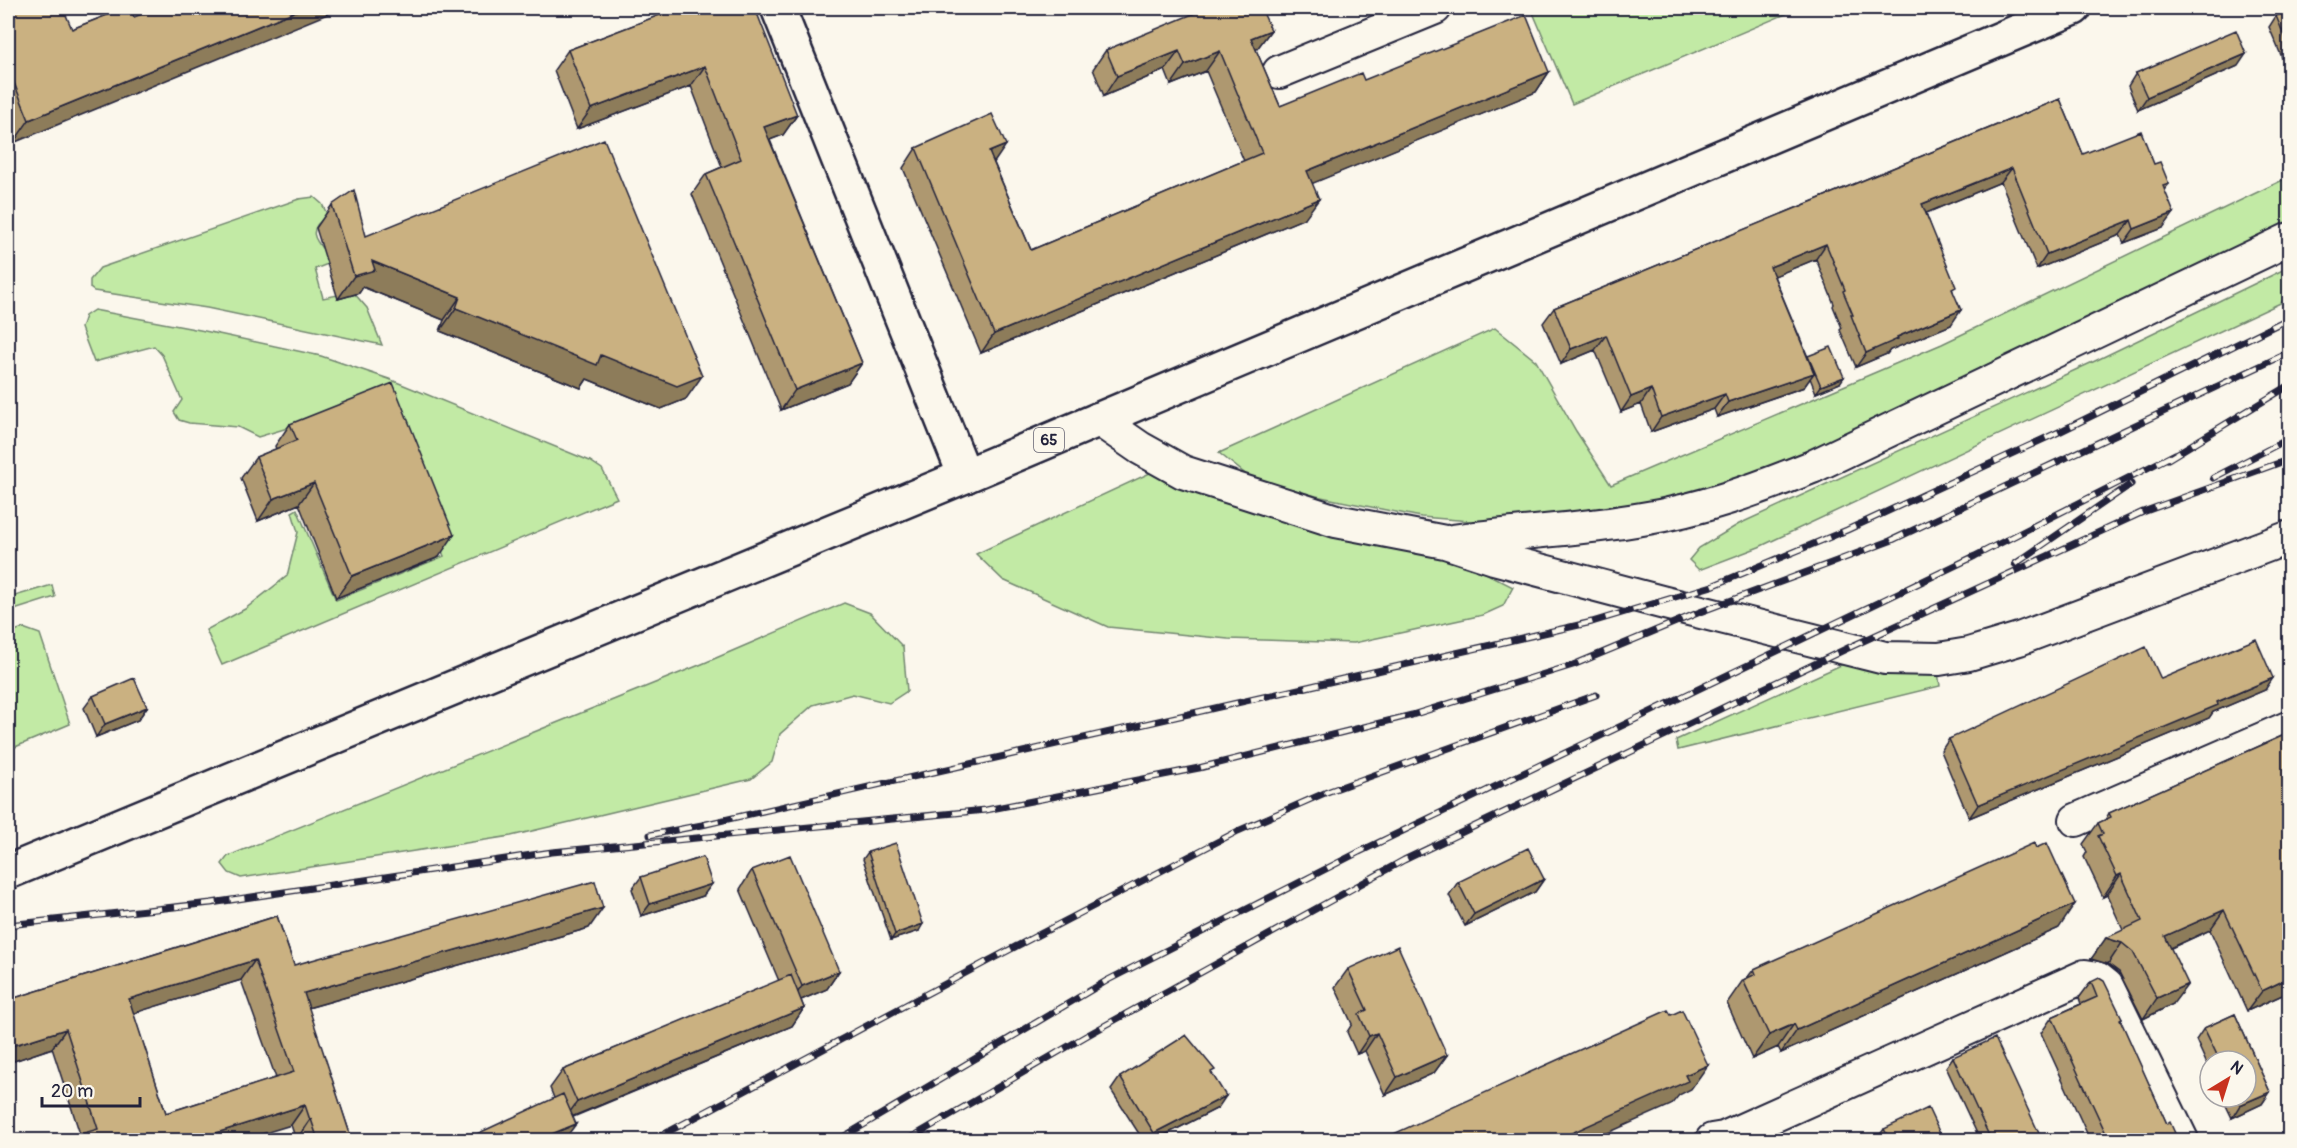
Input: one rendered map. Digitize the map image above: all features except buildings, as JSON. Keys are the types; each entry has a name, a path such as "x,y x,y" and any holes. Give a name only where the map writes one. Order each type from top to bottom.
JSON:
{"main road":[{"path":"778,8 965,476"},
{"name":"65","path":"8,872 965,476 2074,8"}],"street":[{"path":"1279,72 1435,8"},
{"path":"1445,542 1644,519 1716,502 1760,488 1812,467 2289,239"},
{"path":"1098,419 1140,448 1183,472 1336,521 1445,542 1494,558 1885,658 1939,659 1969,654 2019,639 2289,537"},
{"path":"2076,820 2289,727"},
{"path":"1712,1140 1735,1133 2085,976 2097,978 2108,986 2182,1140"}],"green space":[{"path":"1531,8 1800,8 1572,104"},
{"path":"2289,177 2289,225 1810,455 1646,509 1495,523 1421,517 1316,496 1248,476 1219,453 1495,328 1536,361 1576,431 1611,485 1942,344"},
{"path":"314,197 322,204 328,216 320,222 314,233 319,244 333,262 315,269 323,298 353,292 367,308 382,345 207,308 94,291 90,288 90,280 100,268 299,199"},
{"path":"2289,267 2289,299 1759,547 1699,570 1689,560 1699,548 1739,524 2095,361"},
{"path":"94,310 321,356 389,379 590,461 602,469 617,498 222,665 206,630 245,609 287,576 298,532 292,512 297,509 336,600 444,556 380,400 258,437 238,427 189,423 179,420 174,412 182,400 162,355 154,346 94,362 81,328 85,316"},
{"path":"1152,472 1466,563 1513,587 1503,606 1483,615 1354,643 1228,639 1108,627 1003,580 976,554"},
{"path":"52,585 55,597 8,612 8,598"},
{"path":"844,603 870,613 903,647 907,691 889,703 853,694 813,705 780,734 772,762 751,779 511,836 241,878 229,873 222,864 228,856 702,664"},
{"path":"23,628 40,634 70,724 8,750 8,633"},
{"path":"1852,660 1938,672 1940,686 1678,750 1676,740"}],"railway":[{"path":"650,835 1592,622 1712,586 1847,530 2061,431 2290,318"},
{"path":"8,925 211,903 552,852 986,810 1199,768 1412,715 1573,665 1700,612 1890,541 2290,352"},
{"path":"2168,459 2290,385"},
{"path":"2213,478 2290,438"},
{"path":"838,1140 1108,980 1359,852 1975,556 2175,454"},
{"path":"907,1140 1086,1036 1404,860 1848,648 2143,512 2290,459"},
{"path":"2015,564 2131,484"},
{"path":"653,1140 988,961 1238,831 1327,792 1596,695"}]}
